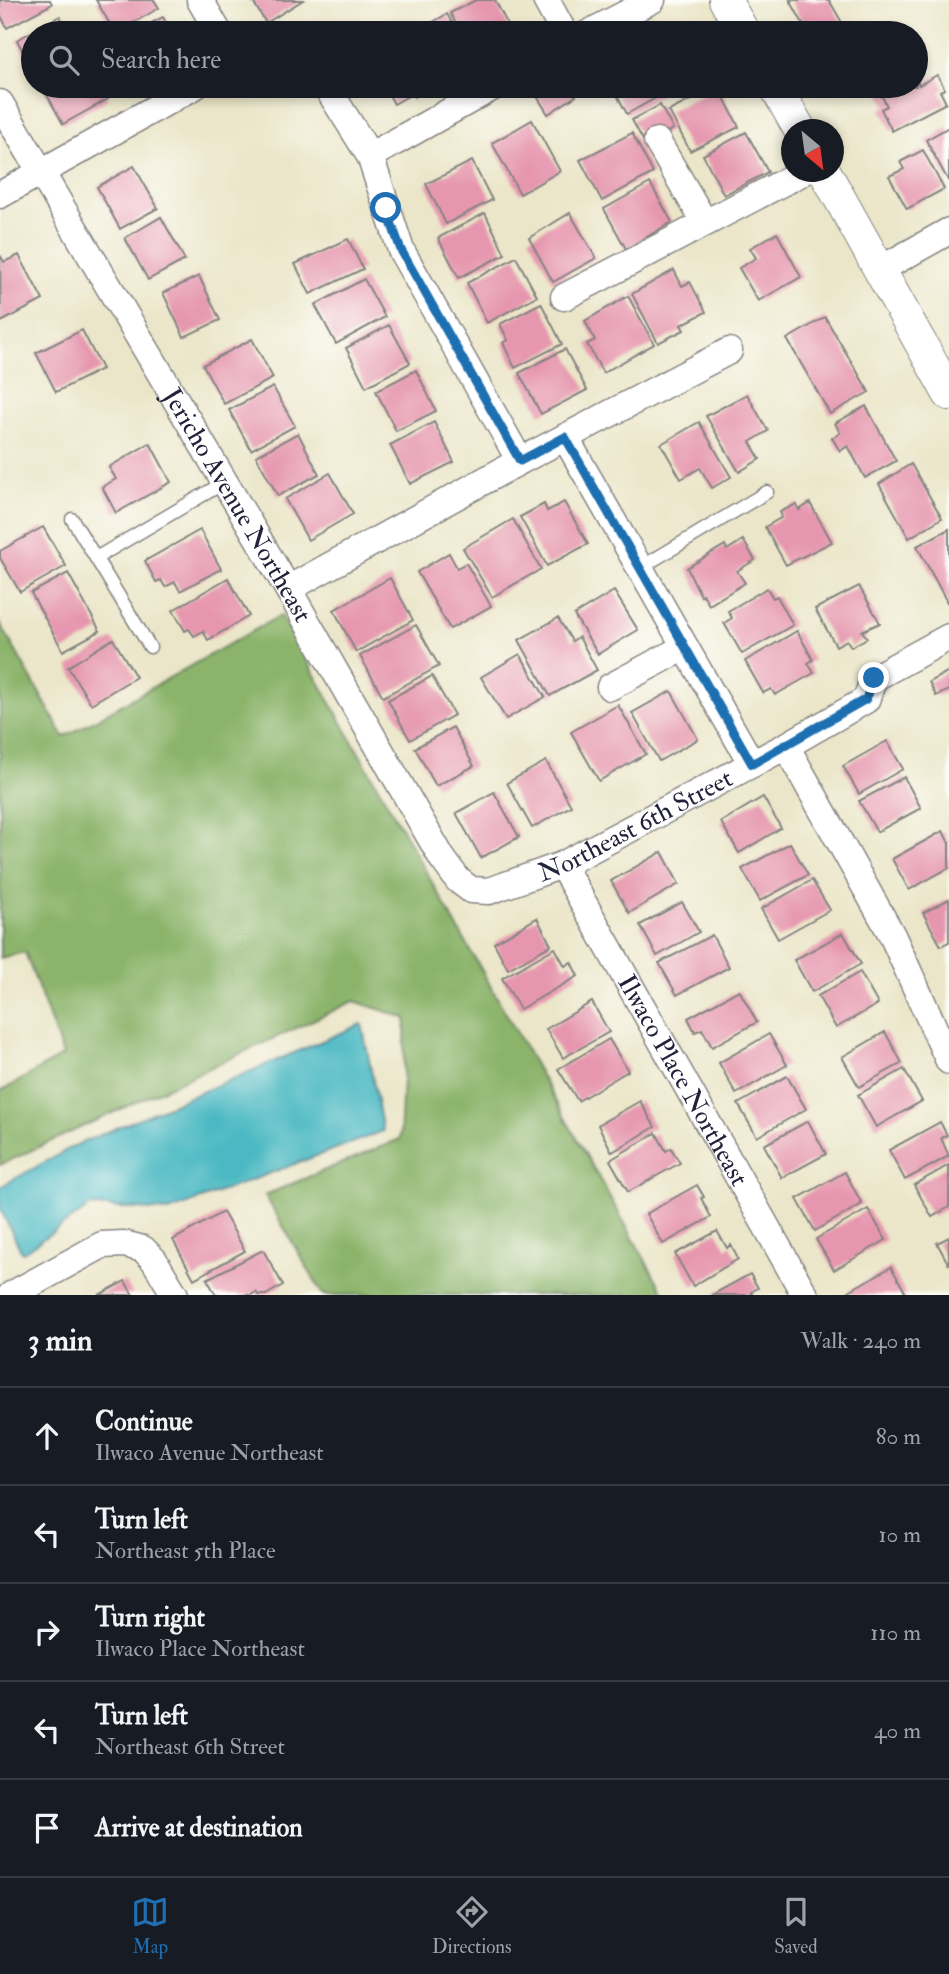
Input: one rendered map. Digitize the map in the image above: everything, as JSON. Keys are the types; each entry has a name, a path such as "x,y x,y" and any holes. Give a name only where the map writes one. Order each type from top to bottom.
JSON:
{"street":[{"path":"200,0 212,21"},
{"path":"545,0 557,21"},
{"path":"612,21 652,0"},
{"path":"725,0 737,21"},
{"path":"0,195 173,98"},
{"path":"334,98 370,156 401,250 520,461"},
{"path":"370,156 474,98"},
{"path":"782,98 794,119"},
{"name":"Jericho Avenue Northeast","path":"0,103 288,589 442,858 458,880 471,890 489,891"},
{"path":"657,141 705,223"},
{"path":"564,297 784,182"},
{"path":"831,182 947,386"},
{"path":"881,269 949,231"},
{"path":"288,589 520,461 729,351"},
{"path":"565,437 752,764"},
{"name":"Northeast 6th Street","path":"489,891 562,865 786,746 866,699 874,678 949,637"},
{"path":"610,687 685,647"},
{"path":"786,746 891,935 949,1061"},
{"name":"Ilwaco Place Northeast","path":"562,865 805,1295"},
{"path":"11,1295 102,1245 124,1244 143,1249 154,1260 175,1295"}],"lane":[{"path":"96,558 225,482"},
{"path":"640,568 767,492"},
{"path":"72,519 150,647"}],"green space":[{"path":"281,615 665,1295 323,1295 265,1195 400,1139 406,1018 354,1001 0,1165 0,1092 63,1055 25,952 0,958 0,623 64,737"}],"water":[{"path":"362,1024 383,1131 169,1211 91,1206 22,1253 0,1208 0,1187 74,1146"}],"building":[{"path":"0,0 50,0 52,4 7,28 0,14"},
{"path":"96,0 154,0 159,8 136,21 108,21"},
{"path":"252,0 303,0 269,21 265,21"},
{"path":"476,0 495,0 506,21 454,21 450,13"},
{"path":"790,0 829,0 841,21 801,21"},
{"path":"447,14 451,21 435,21"},
{"path":"937,75 945,89 940,91 946,103 892,131 881,109 887,106 883,98 928,98 928,80"},
{"path":"49,98 107,98 108,99 63,124"},
{"path":"391,98 405,98 394,104"},
{"path":"538,98 573,98 548,114"},
{"path":"619,98 656,98 627,114"},
{"path":"694,98 724,98 739,127 690,151 669,111"},
{"path":"660,105 673,129 645,144 632,120"},
{"path":"532,120 560,171 520,194 492,143"},
{"path":"949,127 949,182 926,140"},
{"path":"746,132 768,172 724,195 703,155"},
{"path":"632,133 653,173 602,201 580,160"},
{"path":"923,150 944,189 907,209 889,176 904,169 900,162"},
{"path":"472,161 492,200 446,224 426,184"},
{"path":"134,166 158,208 120,229 97,187"},
{"path":"650,183 672,222 626,249 604,209"},
{"path":"485,213 505,254 459,278 438,238"},
{"path":"570,213 596,258 553,282 529,238"},
{"path":"161,217 185,260 148,280 125,238"},
{"path":"777,233 801,277 758,301 739,268 756,258 750,248"},
{"path":"348,239 363,269 310,294 295,264"},
{"path":"0,255 4,262 19,255 43,300 1,322"},
{"path":"516,257 537,296 487,323 467,283"},
{"path":"674,270 682,286 690,282 706,312 681,325 684,330 658,343 632,294"},
{"path":"199,276 220,320 184,337 163,293"},
{"path":"364,279 385,317 336,344 315,305"},
{"path":"628,296 654,344 603,373 587,344 595,340 585,321"},
{"path":"541,303 562,344 515,368 503,343 508,340 500,324"},
{"path":"825,317 869,392 830,414 787,339"},
{"path":"389,325 410,363 366,387 346,348"},
{"path":"82,330 102,369 56,392 36,353"},
{"path":"252,339 273,378 224,404 203,365"},
{"path":"565,349 587,390 541,414 519,373"},
{"path":"416,370 436,411 396,431 376,391"},
{"path":"273,387 295,426 251,450 229,410"},
{"path":"747,394 768,431 750,442 760,459 739,472 706,416"},
{"path":"866,406 896,461 865,478 848,446 840,451 832,438 840,433 835,423"},
{"path":"434,422 454,462 410,484 390,445"},
{"path":"699,422 731,477 712,488 700,468 681,479 661,444"},
{"path":"298,433 319,474 278,496 256,456"},
{"path":"150,443 171,482 116,513 102,487 116,479 109,467"},
{"path":"911,464 942,518 909,538 879,484"},
{"path":"330,473 353,514 308,540 285,499"},
{"path":"564,502 588,544 547,566 520,517 544,504 547,511"},
{"path":"810,503 832,542 786,565 765,527 782,517 780,512 796,504 799,510"},
{"path":"513,519 541,569 492,597 463,548"},
{"path":"43,527 66,566 20,592 0,558 0,551"},
{"path":"949,529 949,600 947,602 917,546"},
{"path":"200,530 221,569 180,591 175,582 165,587 161,580 156,582 145,561"},
{"path":"743,540 755,560 737,571 745,583 709,605 703,594 701,596 687,568 725,545 727,550"},
{"path":"449,553 457,568 466,563 491,606 450,629 417,572"},
{"path":"68,573 100,631 63,651 31,593"},
{"path":"228,578 249,616 208,640 203,631 194,636 189,629 185,631 173,610"},
{"path":"390,578 413,620 356,652 334,610"},
{"path":"859,586 880,623 862,631 867,638 851,647 847,640 836,646 815,609"},
{"path":"767,588 773,598 777,596 793,625 742,654 724,623 732,618 728,611"},
{"path":"614,591 638,630 598,654 574,615"},
{"path":"558,618 572,641 579,637 597,670 550,696 519,640"},
{"path":"416,625 439,666 383,697 360,656"},
{"path":"797,631 813,660 808,663 814,673 775,695 771,689 763,693 745,661"},
{"path":"113,639 136,677 91,704 68,667"},
{"path":"520,654 545,697 506,719 481,677"},
{"path":"949,671 949,690 936,696 929,682"},
{"path":"432,676 454,715 410,740 388,700"},
{"path":"671,691 698,739 659,761 632,713"},
{"path":"618,705 646,754 599,781 571,732"},
{"path":"453,727 474,766 436,786 415,748"},
{"path":"887,741 903,769 859,794 843,766"},
{"path":"546,761 571,806 532,828 507,783"},
{"path":"904,777 921,808 877,832 859,801"},
{"path":"494,792 519,837 481,858 456,813"},
{"path":"763,797 781,828 739,853 721,822"},
{"path":"943,831 949,843 949,868 909,890 892,859"},
{"path":"790,843 808,875 760,901 742,869"},
{"path":"662,852 679,884 629,913 611,881"},
{"path":"812,880 830,910 778,939 761,909"},
{"path":"949,899 949,942 941,946 923,913"},
{"path":"682,902 699,932 657,956 640,925"},
{"path":"537,918 551,945 508,969 494,943"},
{"path":"843,933 861,964 812,992 794,960"},
{"path":"712,935 729,967 677,995 659,963"},
{"path":"555,948 565,966 571,962 578,976 520,1009 502,978"},
{"path":"860,972 878,1004 836,1028 818,996"},
{"path":"739,990 757,1022 712,1047 702,1029 695,1032 688,1018"},
{"path":"592,1002 609,1032 563,1058 546,1029"},
{"path":"885,1032 902,1063 859,1087 842,1057"},
{"path":"769,1034 787,1065 736,1094 719,1063"},
{"path":"609,1039 628,1071 578,1101 558,1069"},
{"path":"904,1069 922,1101 876,1127 858,1095"},
{"path":"787,1076 806,1109 757,1137 738,1104"},
{"path":"640,1101 655,1127 612,1152 598,1125"},
{"path":"808,1121 826,1154 782,1178 764,1145"},
{"path":"940,1122 947,1135 941,1138 949,1156 905,1180 889,1150"},
{"path":"656,1133 666,1151 671,1148 680,1163 628,1192 610,1160"},
{"path":"949,1165 949,1207 932,1217 914,1185"},
{"path":"845,1172 862,1204 815,1231 797,1199"},
{"path":"697,1185 711,1217 663,1244 646,1214"},
{"path":"868,1209 886,1240 834,1270 816,1239"},
{"path":"223,1212 245,1251 194,1279 173,1240"},
{"path":"717,1231 727,1248 731,1245 738,1259 693,1286 675,1254"},
{"path":"949,1237 949,1265 937,1243"},
{"path":"263,1250 283,1285 266,1295 258,1295 256,1292 251,1295 216,1295 207,1279"},
{"path":"891,1267 907,1295 852,1295 849,1291"},
{"path":"750,1274 758,1288 751,1292 753,1295 712,1295"},
{"path":"125,1281 133,1295 99,1295"}],"route":[{"path":"386,208 401,250 520,461 565,437 752,764 866,699 874,678"}]}
